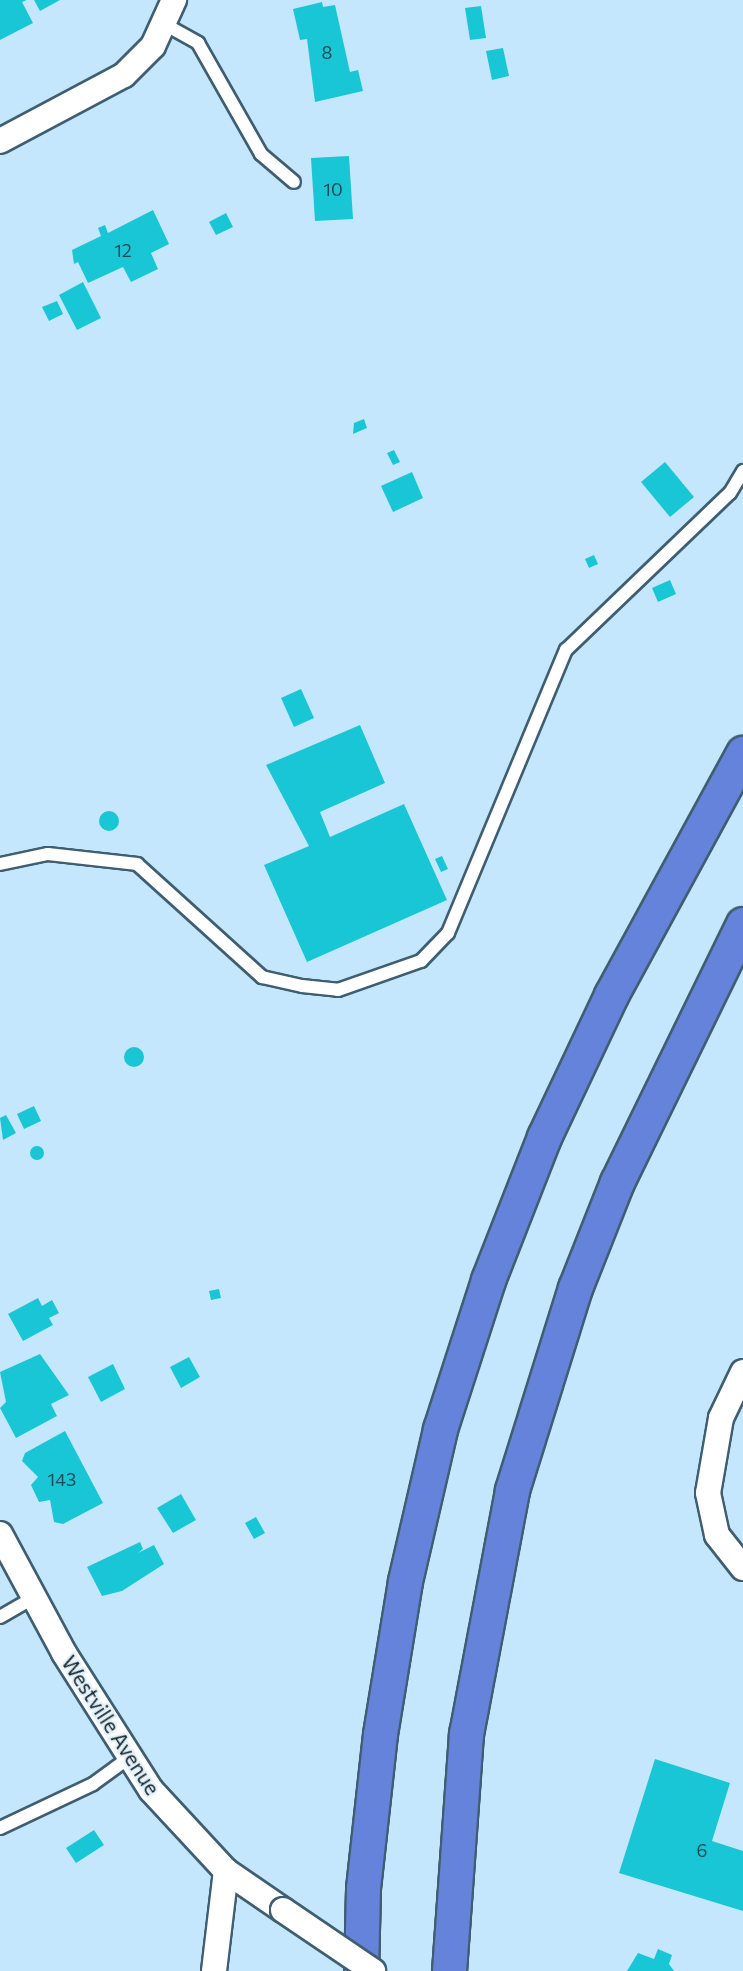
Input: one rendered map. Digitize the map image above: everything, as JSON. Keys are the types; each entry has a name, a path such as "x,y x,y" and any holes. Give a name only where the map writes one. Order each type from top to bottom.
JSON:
{"highway":[{"path":"361,1971 363,1888 380,1734 405,1581 440,1430 488,1280 544,1137 611,995 743,753"},
{"path":"449,1971 466,1734 512,1490 574,1287 613,1192 743,924"}],"street":[{"path":"0,141 124,75 166,25 174,0"},
{"path":"743,1372 721,1418 708,1493 717,1536 743,1568"},
{"name":"Westville Avenue","path":"0,1534 34,1597 151,1790 226,1871 373,1971"},
{"path":"214,1971 226,1871"}],"lane":[{"path":"166,25 198,43 261,154 294,182"},
{"path":"0,864 48,854 137,864 262,977 292,984 338,990 421,961 448,933 566,650 730,493 743,471"},
{"path":"0,1617 34,1597"},
{"path":"0,1828 93,1784 130,1757"}],"building":[{"path":"0,0 27,0 22,2 33,23 0,40"},
{"path":"34,0 60,0 40,11"},
{"path":"322,2 323,7 335,5 350,72 358,70 363,91 315,102 307,39 300,40 293,9"},
{"path":"481,6 486,38 470,40 465,8"},
{"path":"503,48 509,76 492,80 486,51"},
{"path":"349,156 353,219 315,221 311,158"},
{"path":"153,210 169,244 151,253 158,269 131,282 123,267 88,283 78,262 74,264 72,250 101,236 98,228 105,225 108,233"},
{"path":"226,213 233,227 216,235 209,222"},
{"path":"83,282 101,318 77,330 59,295"},
{"path":"57,301 63,314 49,321 42,307"},
{"path":"364,419 367,428 353,434 354,423"},
{"path":"394,450 400,462 393,465 387,453"},
{"path":"665,462 694,497 670,517 641,482"},
{"path":"412,472 423,498 393,512 381,486"},
{"path":"594,555 598,564 589,568 585,559"},
{"path":"670,580 676,594 658,602 652,588"},
{"path":"301,689 314,718 294,727 281,698"},
{"path":"360,725 385,783 320,812 330,837 404,804 447,900 307,962 264,865 309,846 266,765"},
{"path":"105,811 113,811 119,817 119,825 113,831 105,831 99,825 99,817"},
{"path":"442,856 448,869 441,872 435,859"},
{"path":"134,1047 141,1050 144,1057 141,1064 134,1067 127,1064 124,1057 127,1050"},
{"path":"34,1106 41,1121 24,1129 17,1114"},
{"path":"6,1115 16,1133 3,1140 0,1118"},
{"path":"37,1146 42,1148 44,1153 42,1158 37,1160 32,1158 30,1153 32,1148"},
{"path":"219,1289 221,1298 211,1300 209,1291"},
{"path":"38,1298 42,1306 52,1300 59,1313 49,1318 53,1325 23,1341 8,1314"},
{"path":"40,1354 69,1395 51,1404 57,1416 16,1438 0,1408 6,1402 0,1372"},
{"path":"189,1357 200,1377 181,1388 170,1367"},
{"path":"113,1364 125,1389 101,1402 88,1377"},
{"path":"65,1431 103,1503 63,1524 54,1522 50,1500 39,1502 31,1485 38,1477 22,1461 25,1453"},
{"path":"181,1494 196,1520 173,1533 157,1508"},
{"path":"256,1517 265,1533 254,1539 245,1523"},
{"path":"140,1542 143,1549 138,1553 154,1545 164,1564 122,1591 102,1596 87,1567"},
{"path":"655,1759 730,1783 712,1841 743,1851 743,1911 619,1873"},
{"path":"94,1830 104,1845 76,1863 66,1848"},
{"path":"658,1949 672,1955 669,1964 674,1971 627,1971 638,1953 654,1959"}]}
